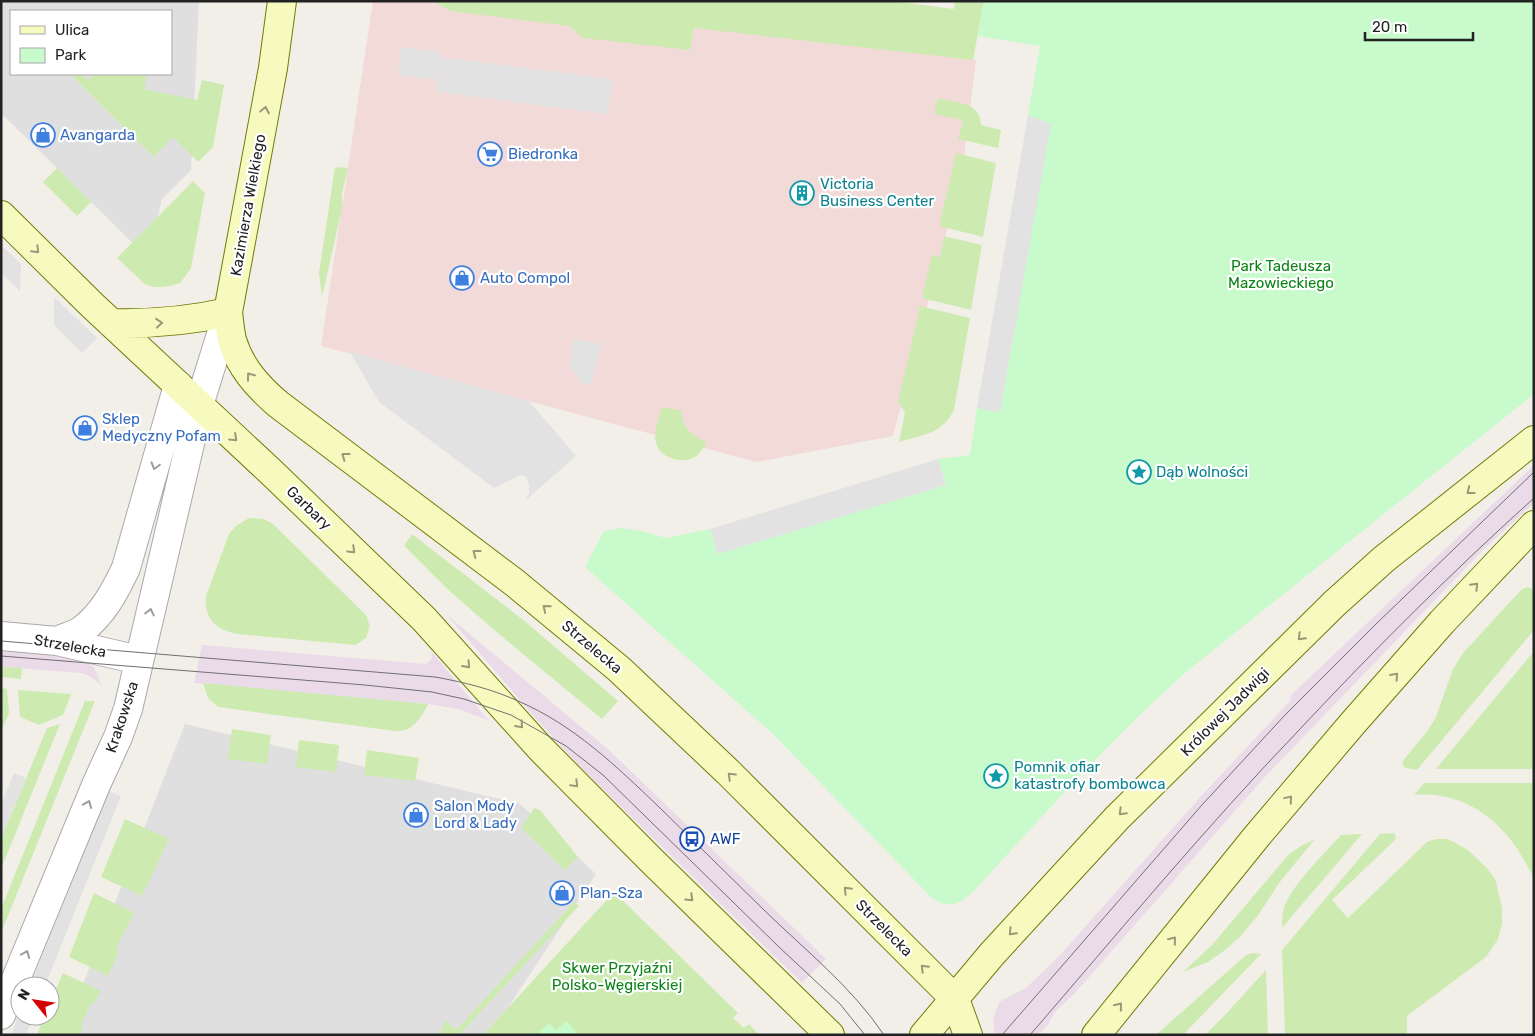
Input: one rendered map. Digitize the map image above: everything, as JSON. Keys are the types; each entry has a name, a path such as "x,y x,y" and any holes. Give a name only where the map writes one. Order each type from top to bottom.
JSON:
{"street":[{"name":"Kazimierza Wielkiego","path":"199,405 228,312 273,68 282,1"},
{"name":"Garbary","path":"1,215 111,323 270,471 424,619 541,749 651,860 830,1035"},
{"path":"111,323 144,324 194,320 228,312"},
{"name":"Strzelecka","path":"228,312 232,340 244,368 260,389 321,438 515,582 619,669 735,779 954,999"},
{"path":"56,641 81,631 96,616 112,596 126,568 178,385"},
{"name":"Krakowska","path":"1,1015 128,709 199,405"},
{"name":"Królowej Jadwigi","path":"924,1035 992,954 1116,818 1335,603 1384,559 1534,440"},
{"path":"1096,1035 1257,836 1353,723 1442,622 1534,525"},
{"name":"Strzelecka","path":"1,636 56,641 139,660"},
{"path":"954,999 968,1035"}],"shaded area":[{"path":"1,1 199,1 191,170 162,199 148,258 1,113"},
{"path":"373,1 469,1 976,60 962,173 893,436 757,462 321,346"},
{"path":"401,47 441,52 440,57 613,79 608,114 436,92 440,58 436,80 398,75"},
{"path":"1028,115 1051,124 1000,412 977,408"},
{"path":"1,245 21,264 20,291 1,273"},
{"path":"54,297 97,338 82,353 54,325"},
{"path":"574,339 601,344 591,385 582,384 569,365"},
{"path":"350,352 529,401 576,456 525,501 529,493 526,476 521,475 494,488 379,402"},
{"path":"938,459 946,485 718,554 710,529"},
{"path":"1534,465 1534,503 1486,547 1263,779 1075,993 1055,1012 1039,1035 995,1035 993,1019 999,1002 1026,988 1060,955 1203,794 1290,701 1291,695"},
{"path":"447,615 609,750 826,959 802,983 577,764"},
{"path":"202,645 425,664 432,657 431,651 488,720 458,709 428,704 194,683"},
{"path":"1,649 67,654 85,660 95,669 102,686 93,678 82,673 1,667"},
{"path":"185,724 520,804 596,874 490,1035 63,1035"},
{"path":"14,773 26,778 1,839 1,805"},
{"path":"109,791 121,796 49,976 34,976"},
{"path":"14,1026 29,1026 26,1035 11,1035"}],"green space":[{"path":"432,1 892,1 954,9 955,1 984,1 973,60 694,28 690,50 583,38 569,26 450,11"},
{"name":"Park Tadeusza Mazowieckiego","path":"984,1 1534,1 1534,394 1186,672 1082,773 972,893 957,903 943,904 932,898 772,733 585,567 604,531 621,528 642,531 666,538 710,529 718,554 946,485 938,459 970,455 977,408 1000,412 1050,124 1028,115 1040,46 978,36"},
{"path":"71,75 82,75 88,80 93,75 147,75 144,89 197,100 202,80 224,85 213,147 198,162 173,137 154,157"},
{"path":"938,98 972,108 980,117 981,125 1001,130 998,148 958,139 963,120 934,114"},
{"path":"956,153 996,163 983,237 939,226"},
{"path":"335,167 348,168 342,193 342,209 322,297 319,273"},
{"path":"57,168 91,202 77,216 43,182"},
{"path":"193,181 205,193 191,268 180,283 161,287 145,284 117,258"},
{"path":"944,236 982,245 971,310 922,298 932,255 940,257"},
{"path":"920,306 970,318 954,410 949,418 937,429 899,442 905,412 898,402"},
{"path":"662,407 681,410 683,421 688,430 696,437 707,442 695,457 685,460 674,459 664,454 657,446 655,437 656,426"},
{"path":"249,518 264,519 273,524 366,615 370,626 366,638 355,645 237,634 217,626 213,622 207,611 206,596 229,534 236,526"},
{"path":"412,534 527,623 618,701 602,719 439,581 404,546"},
{"path":"1528,587 1534,590 1534,630 1417,770 1405,768 1402,762 1436,717 1453,669 1464,652 1522,589"},
{"path":"1534,651 1534,769 1436,769"},
{"path":"1,667 22,668 21,679 1,677"},
{"path":"203,683 428,704 412,727 395,731 218,707 208,698"},
{"path":"1,688 7,689 9,713 1,732"},
{"path":"18,690 71,694 63,715 39,725 20,717"},
{"path":"85,701 95,701 1,933 1,909"},
{"path":"60,724 1,869 1,839 47,728"},
{"path":"232,729 271,735 267,764 228,759"},
{"path":"299,740 339,745 336,772 296,767"},
{"path":"367,750 419,758 415,781 364,775"},
{"path":"1424,783 1534,783 1534,880 1515,845 1488,817 1454,799 1435,795 1414,795"},
{"path":"534,808 540,810 578,857 565,870 521,828"},
{"path":"125,819 169,839 142,896 101,877"},
{"path":"1394,833 1396,836 1395,840 1332,900 1348,918 1427,842 1436,839 1448,839 1468,850 1487,868 1495,879 1502,908 1502,924 1498,939 1486,957 1407,1016 1407,1035 1285,1035 1282,950 1380,834"},
{"path":"1362,834 1282,928 1285,904 1304,875 1341,835"},
{"path":"1315,839 1279,883 1259,914 1241,936 1208,962 1183,972 1212,945 1288,855"},
{"name":"Skwer Przyjaźni Polsko-Węgierskiej","path":"614,892 738,1013 733,1018 744,1028 749,1024 759,1035 483,1035"},
{"path":"94,893 134,913 117,947 119,952 108,976 69,957"},
{"path":"574,902 579,906 459,1035 439,1035 445,1020 456,1030"},
{"path":"1253,953 1261,954 1183,1035 1156,1035 1246,955"},
{"path":"1266,970 1268,1035 1205,1035 1224,1016"},
{"path":"63,973 101,991 95,1002 91,1004 81,1025 83,1030 81,1035 37,1035 40,1026 60,1026 60,980"},
{"path":"566,1021 579,1035 536,1035 549,1023 556,1030"}],"tram line":[{"path":"1002,1035 1201,806 1285,715 1376,624 1534,472"},
{"path":"1030,1035 1163,880 1265,766 1415,611 1534,498"},
{"path":"1,641 435,677 477,686 518,701 558,722 576,734 627,777 843,985 884,1035"},
{"path":"1,656 432,692 464,699 511,715 566,746 603,775 840,1004 865,1035"}],"place":[{"name":"Avangarda","path":"43,135"},
{"name":"Biedronka","path":"490,154"},
{"name":"Victoria Business Center","path":"802,193"},
{"name":"Auto Compol","path":"462,278"},
{"name":"Sklep Medyczny Pofam","path":"85,428"},
{"name":"Dąb Wolności","path":"1139,472"},
{"name":"Pomnik ofiar katastrofy bombowca","path":"996,776"},
{"name":"Salon Mody Lord & Lady","path":"416,815"},
{"name":"AWF","path":"692,839"},
{"name":"Plan-Sza","path":"562,893"}]}
